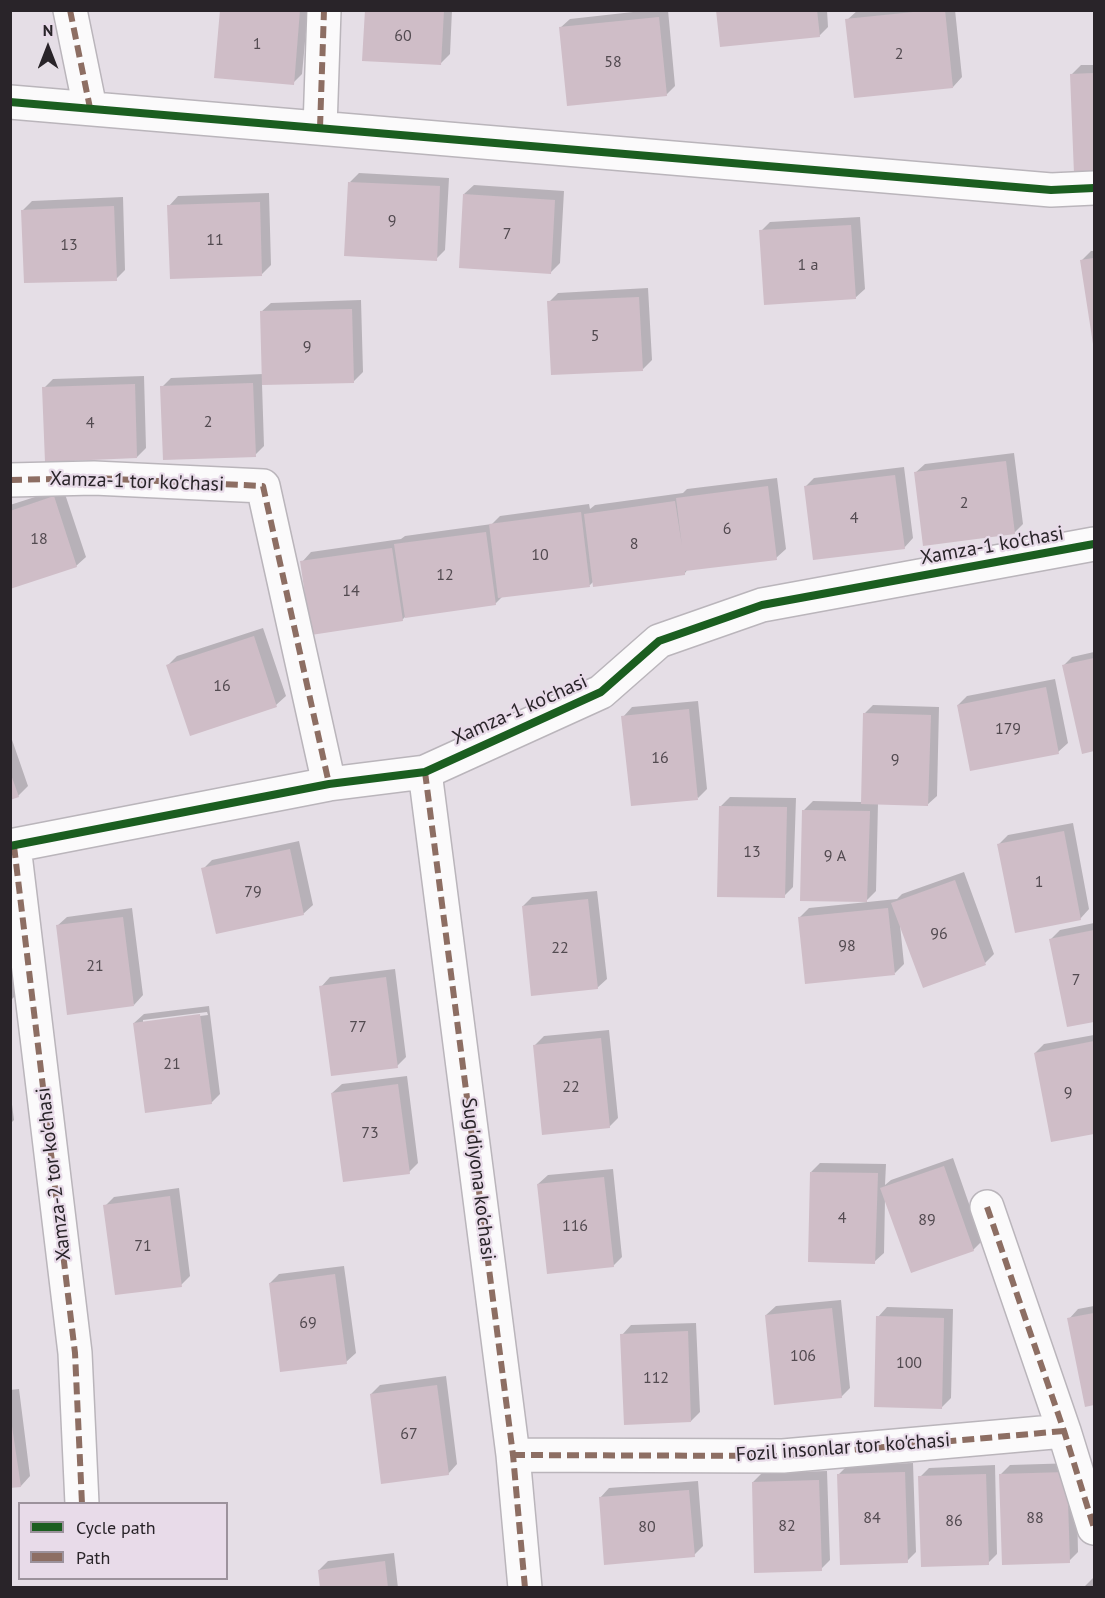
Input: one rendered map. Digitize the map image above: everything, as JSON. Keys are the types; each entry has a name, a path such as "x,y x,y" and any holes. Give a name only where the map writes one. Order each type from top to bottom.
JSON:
{"street":[{"path":"69,10 90,108"},
{"path":"320,128 324,10"},
{"path":"10,102 1051,190 1095,188"},
{"name":"Xamza-1 tor ko'chasi","path":"10,480 94,478 263,486 329,784"},
{"name":"Xamza-1 ko'chasi","path":"12,846 329,784 425,772 601,692 659,641 762,605 1095,544"},
{"name":"Sug'diyona ko'chasi","path":"425,772 513,1455 525,1587"},
{"name":"Xamza-2 tor ko'chasi","path":"12,846 75,1353 82,1502"},
{"path":"987,1206 1095,1528"},
{"name":"Fozil insonlar tor ko'chasi","path":"513,1455 783,1456 1064,1431"}],"building":[{"path":"220,10 300,10 294,85 214,78"},
{"path":"365,10 444,10 441,65 362,61"},
{"path":"716,10 817,10 820,37 720,47"},
{"path":"945,10 953,88 854,98 845,19"},
{"path":"659,17 667,96 567,106 559,27"},
{"path":"1094,73 1094,173 1074,174 1070,74"},
{"path":"348,182 440,186 437,261 344,256"},
{"path":"463,194 555,200 551,274 459,268"},
{"path":"260,202 262,276 170,279 167,205"},
{"path":"114,206 117,281 24,283 21,210"},
{"path":"851,225 856,299 764,305 759,230"},
{"path":"1094,258 1094,344 1093,344 1080,260"},
{"path":"639,297 643,371 551,375 547,301"},
{"path":"352,309 354,383 262,385 260,311"},
{"path":"253,383 256,457 163,460 160,386"},
{"path":"135,384 137,458 45,462 42,387"},
{"path":"1006,461 1015,534 923,546 914,472"},
{"path":"895,475 905,549 813,560 804,486"},
{"path":"768,486 777,560 685,571 685,575 593,587 584,514 675,501 682,546 676,498"},
{"path":"54,496 77,567 10,589 10,511"},
{"path":"581,512 590,587 498,598 489,524"},
{"path":"486,532 496,605 405,618 394,544"},
{"path":"392,548 403,621 311,635 300,561"},
{"path":"254,636 277,707 190,736 166,665"},
{"path":"1094,658 1094,751 1082,754 1062,665"},
{"path":"1046,687 1059,754 970,771 957,705"},
{"path":"689,709 698,800 631,806 621,716"},
{"path":"863,713 931,715 928,806 861,804"},
{"path":"10,772 19,797 10,800"},
{"path":"719,806 787,807 785,898 717,897"},
{"path":"802,810 870,811 867,902 800,901"},
{"path":"1064,831 1081,920 1015,933 997,844"},
{"path":"290,849 304,915 216,934 201,868"},
{"path":"955,880 986,965 923,988 891,903"},
{"path":"588,899 598,989 531,996 522,906"},
{"path":"888,908 895,975 805,984 798,917"},
{"path":"123,917 134,1006 67,1015 56,925"},
{"path":"1094,930 1094,1022 1067,1027 1049,939"},
{"path":"386,977 398,1068 331,1076 319,986"},
{"path":"200,1014 212,1104 145,1113 133,1023"},
{"path":"601,1038 610,1128 542,1135 533,1045"},
{"path":"1094,1041 1094,1134 1051,1142 1034,1053"},
{"path":"398,1084 410,1174 343,1182 331,1093"},
{"path":"944,1166 974,1251 911,1273 880,1188"},
{"path":"810,1172 878,1173 875,1264 808,1262"},
{"path":"604,1177 614,1267 547,1274 537,1184"},
{"path":"170,1196 182,1287 115,1295 103,1205"},
{"path":"335,1274 347,1364 280,1372 269,1283"},
{"path":"832,1308 842,1398 774,1405 765,1315"},
{"path":"1094,1313 1094,1405 1085,1407 1067,1318"},
{"path":"876,1316 944,1318 942,1409 874,1407"},
{"path":"688,1331 691,1422 624,1425 620,1334"},
{"path":"437,1385 449,1475 381,1484 370,1394"},
{"path":"10,1413 21,1487 10,1488"},
{"path":"905,1472 908,1563 840,1565 837,1474"},
{"path":"1067,1472 1070,1563 1002,1565 999,1474"},
{"path":"986,1474 989,1565 921,1567 918,1476"},
{"path":"819,1480 822,1571 754,1573 752,1482"},
{"path":"689,1490 695,1557 604,1565 599,1497"},
{"path":"385,1561 388,1588 320,1588 318,1570"}],"marked path":[{"path":"70,10 90,108"},
{"path":"320,128 324,10"},
{"path":"10,480 94,478 263,486 329,784"},
{"path":"425,772 513,1455 525,1588"},
{"path":"14,846 75,1353 82,1502"},
{"path":"987,1207 1064,1431 1094,1528"},
{"path":"513,1455 783,1456 1064,1431"}],"cycle path":[{"path":"10,102 1051,190 1094,188"},
{"path":"10,846 329,784 425,772 601,692 659,641 762,605 1094,544"}]}
